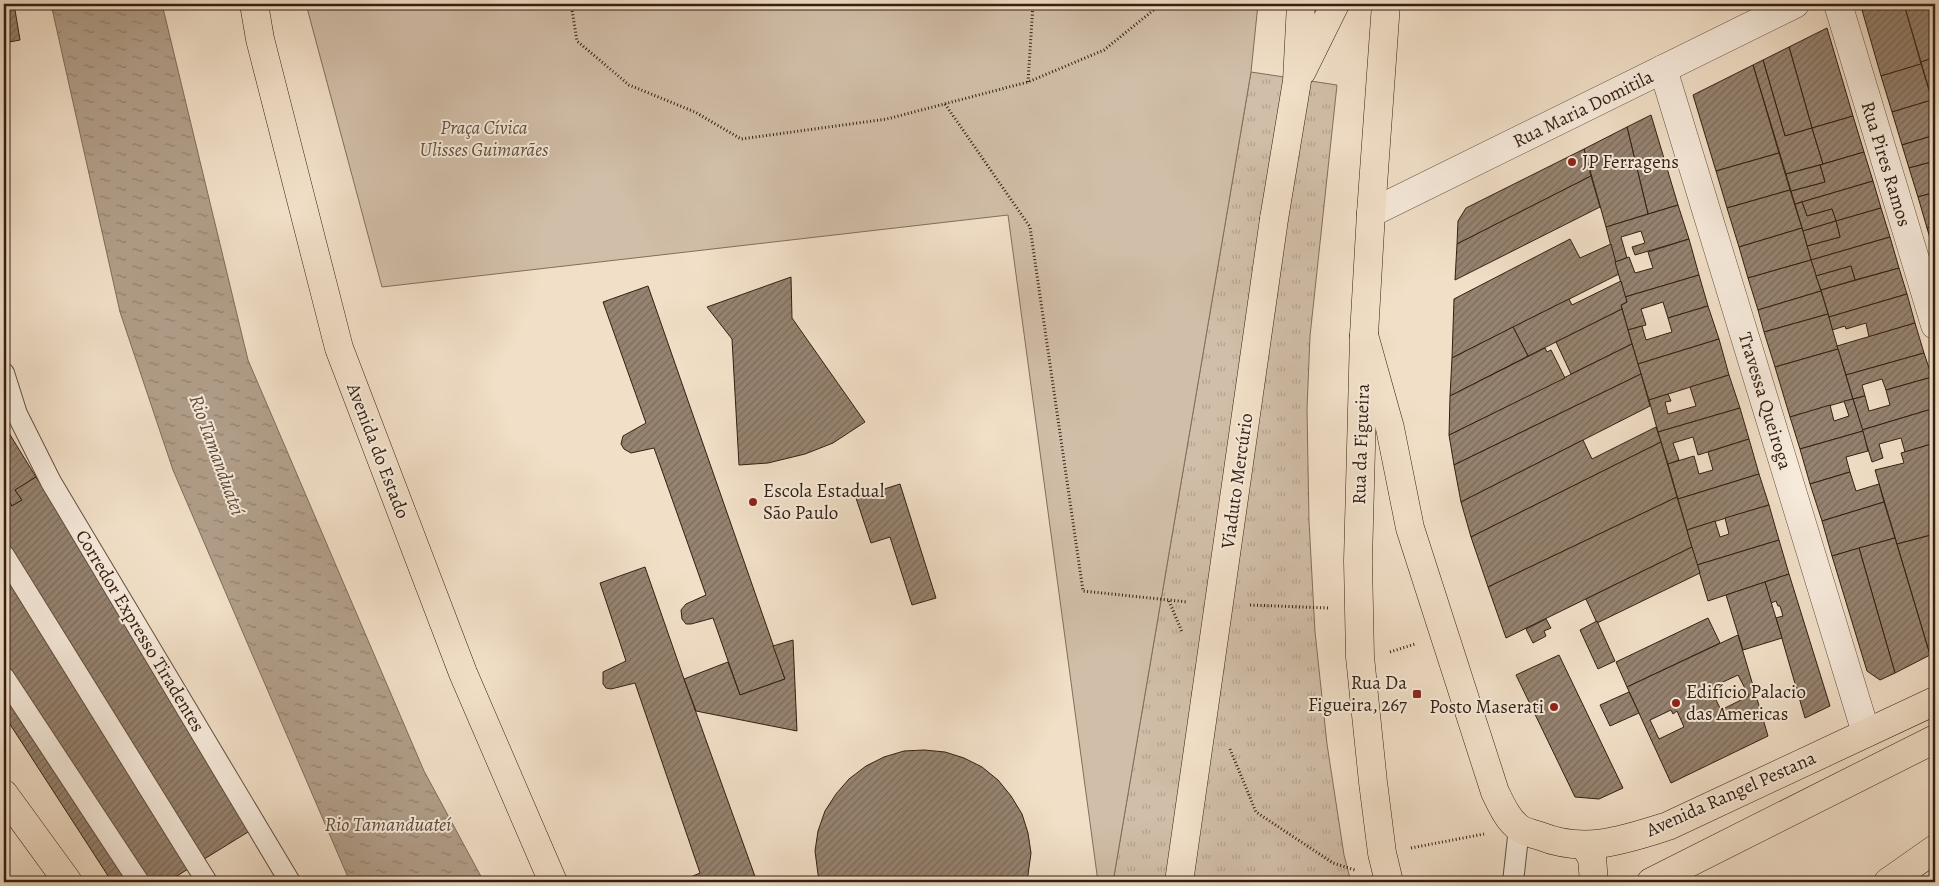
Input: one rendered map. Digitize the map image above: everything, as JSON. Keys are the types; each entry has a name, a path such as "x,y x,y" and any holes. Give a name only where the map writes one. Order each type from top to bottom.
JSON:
{"main road":[{"name":"Avenida do Estado","path":"254,4 263,48 339,348 463,673 553,882"},
{"path":"1297,81 1301,4"},
{"path":"1297,81 1335,4"},
{"name":"Rua da Figueira","path":"1385,867 1361,662 1359,523 1364,335 1386,4"},
{"name":"Viaduto Mercúrio","path":"1179,882 1274,219 1297,81"},
{"path":"1364,335 1390,428 1410,528 1496,792 1504,810 1519,828"},
{"name":"Avenida Rangel Pestana","path":"1519,828 1552,841 1584,845 1610,844 1668,826 1935,701"},
{"name":"Avenida Rangel Pestana","path":"1651,882 1935,739"},
{"path":"4,794 68,882"},
{"path":"1584,845 1592,858 1594,882"},
{"path":"1888,882 1934,849"}],"street":[{"name":"Rua Maria Domitila","path":"1371,214 1795,4"},
{"name":"Rua Pires Ramos","path":"1838,4 1928,272 1935,325"},
{"name":"Travessa Queiroga","path":"1663,69 1866,733"}],"lane":[{"name":"Corredor Expresso Tiradentes","path":"4,373 17,414 51,482 290,882"},
{"path":"4,555 206,882"},
{"path":"4,677 139,882"},
{"path":"1513,882 1519,828"}],"path":[{"path":"571,4 577,41 629,85 695,112 741,139 887,119 1028,82 1104,50 1161,4"},
{"path":"1028,82 1033,4"},
{"path":"945,104 1030,227 1083,591 1189,602"},
{"path":"1169,601 1184,638"},
{"path":"1249,605 1359,609"},
{"path":"1361,662 1444,636"},
{"path":"1230,748 1256,812 1333,863 1358,871 1385,867 1451,840"}],"green space":[{"name":"Praça Cívica Ulisses Guimarães","path":"306,4 1258,4 1251,72 1113,882 1098,882 1008,215 382,287"},
{"path":"1251,72 1337,85 1310,336 1307,409 1309,521 1315,632 1327,744 1344,855 1351,882 1113,882"}],"water":[{"name":"Rio Tamanduateí","path":"51,4 162,4 248,360 424,771 484,882 350,882 173,470 120,312"}],"building":[{"path":"4,4 14,4 20,40 4,43"},
{"path":"1873,4 1904,4 1921,64 1881,76 1862,10"},
{"path":"1904,4 1932,4 1935,14 1935,57 1921,62"},
{"path":"1827,28 1853,116 1812,128 1789,47"},
{"path":"1789,47 1812,128 1785,136 1763,60"},
{"path":"1935,57 1935,99 1932,100 1921,62"},
{"path":"1763,60 1785,136 1812,128 1823,164 1786,174 1753,65"},
{"path":"1921,64 1932,100 1892,112 1881,76"},
{"path":"1753,65 1779,153 1716,171 1693,95"},
{"path":"1935,99 1935,135 1902,145 1892,112"},
{"path":"1651,115 1678,205 1648,214 1627,127"},
{"path":"1853,116 1864,152 1823,164 1812,128"},
{"path":"1627,127 1648,214 1606,227 1584,149"},
{"path":"1935,135 1935,161 1909,168 1902,145"},
{"path":"1584,149 1591,176 1457,244 1458,221 1466,208"},
{"path":"1864,152 1873,181 1795,204 1791,191 1825,182 1820,165"},
{"path":"1779,153 1790,190 1727,208 1716,171"},
{"path":"1935,161 1935,192 1918,197 1909,168"},
{"path":"1820,165 1825,182 1791,191 1786,174"},
{"path":"1591,176 1600,207 1455,280 1457,244"},
{"path":"1873,181 1881,208 1836,221 1832,209 1807,216 1802,202"},
{"path":"1790,190 1802,228 1739,247 1727,208"},
{"path":"1935,192 1935,225 1927,228 1918,197"},
{"path":"1802,202 1807,216 1832,209 1836,221 1803,231 1795,204"},
{"path":"1678,205 1689,239 1635,255 1632,247 1645,243 1641,231 1621,237 1627,258 1615,262 1606,227"},
{"path":"1881,208 1890,237 1811,260 1807,246 1840,237 1836,221"},
{"path":"1836,221 1840,237 1807,246 1803,231"},
{"path":"1935,225 1935,255 1927,228"},
{"path":"1802,228 1811,260 1748,278 1739,247"},
{"path":"1890,237 1899,268 1855,280 1851,266 1816,276 1811,260"},
{"path":"1570,239 1580,258 1611,244 1619,274 1452,358 1454,299"},
{"path":"1689,239 1699,275 1625,297 1615,262 1629,257 1635,273 1653,268 1648,252"},
{"path":"1811,260 1821,291 1758,310 1748,278"},
{"path":"1851,266 1855,280 1821,290 1816,276"},
{"path":"1899,268 1907,294 1829,317 1821,290"},
{"path":"1699,275 1708,306 1668,318 1663,302 1641,309 1646,325 1628,330 1621,305 1627,302 1625,297"},
{"path":"791,277 792,318 865,422 833,443 805,454 768,463 739,465 732,339 707,307"},
{"path":"1621,281 1627,302 1621,305 1622,309 1528,356 1513,327 1569,299 1572,305"},
{"path":"648,286 785,679 740,695 713,618 691,624 686,624 682,619 681,610 686,604 706,595 654,448 631,453 624,449 621,444 623,436 646,423 603,302"},
{"path":"1821,291 1828,314 1764,332 1758,310"},
{"path":"1907,294 1915,323 1869,337 1866,323 1846,329 1845,326 1832,330 1829,317"},
{"path":"1708,306 1719,339 1638,364 1628,330 1642,326 1646,340 1672,332 1668,318"},
{"path":"1622,309 1632,344 1571,374 1556,342"},
{"path":"1828,314 1838,349 1775,367 1764,332"},
{"path":"1915,323 1924,353 1846,375 1837,346"},
{"path":"1513,327 1528,356 1450,396 1452,358"},
{"path":"1719,339 1729,375 1649,400 1638,364"},
{"path":"1632,344 1641,374 1454,465 1449,435"},
{"path":"1545,348 1547,352 1551,350 1565,378 1449,435 1450,396"},
{"path":"1838,349 1853,399 1790,417 1775,367"},
{"path":"1924,353 1932,377 1886,390 1882,379 1862,385 1865,396 1853,399 1846,375"},
{"path":"1641,374 1650,406 1461,502 1454,465"},
{"path":"1729,375 1740,408 1658,432 1649,400 1668,394 1671,401 1665,402 1668,414 1696,406 1690,387"},
{"path":"1932,377 1935,390 1935,408 1862,430 1853,399 1865,396 1869,411 1890,405 1886,390"},
{"path":"1853,399 1863,431 1800,449 1790,417 1830,405 1834,421 1849,416 1844,401"},
{"path":"1740,408 1749,439 1698,455 1693,437 1673,443 1679,460 1668,464 1658,432"},
{"path":"1935,408 1935,443 1905,452 1901,438 1879,444 1883,458 1872,462 1862,430"},
{"path":"4,425 36,477 15,490 22,500 12,506 6,496 4,498"},
{"path":"1656,427 1661,442 1471,537 1461,502 1583,440 1592,459"},
{"path":"1863,431 1868,451 1846,457 1850,472 1810,484 1800,449"},
{"path":"1749,439 1759,474 1678,499 1668,464 1694,456 1699,474 1713,470 1708,452"},
{"path":"1661,442 1677,497 1488,587 1471,537"},
{"path":"1935,443 1935,534 1897,544 1875,470 1904,463 1901,453"},
{"path":"1850,472 1856,491 1879,484 1884,502 1822,521 1810,484"},
{"path":"1759,474 1769,505 1687,530 1678,499"},
{"path":"36,477 261,824 167,882 112,882 4,715 4,498 6,496 12,506 22,500 15,490"},
{"path":"900,484 936,598 912,605 890,537 871,543 856,498"},
{"path":"1677,497 1692,547 1506,638 1488,587"},
{"path":"1884,502 1895,538 1832,556 1822,521"},
{"path":"1769,505 1779,540 1697,565 1687,530 1715,521 1720,537 1729,534 1725,518"},
{"path":"1935,534 1935,652 1930,655 1897,544"},
{"path":"1895,538 1930,655 1895,673 1859,548"},
{"path":"1779,540 1789,574 1708,601 1697,565"},
{"path":"1692,547 1700,573 1597,623 1586,599"},
{"path":"1859,548 1895,673 1880,680 1867,671 1832,556"},
{"path":"645,567 757,882 679,882 700,873 635,683 611,689 606,688 603,684 603,672 626,661 600,583"},
{"path":"1789,574 1830,706 1805,718 1776,618 1783,616 1780,606 1778,606 1776,601 1771,603 1765,582"},
{"path":"1765,582 1782,638 1743,650 1726,595"},
{"path":"1708,618 1720,643 1627,687 1616,662"},
{"path":"1546,619 1551,628 1544,631 1546,636 1533,643 1526,629"},
{"path":"1597,621 1615,661 1598,669 1580,630"},
{"name":"Edifício Palacio das Americas","path":"1738,635 1768,736 1671,783 1627,687","holes":["1738,675 1749,696 1721,710 1710,688","1671,710 1673,714 1677,711 1684,727 1659,739 1650,720"]},
{"path":"793,640 797,731 696,711 684,679 728,662 740,695 785,679 773,646"},
{"path":"1559,655 1623,788 1599,799 1575,797 1516,675"},
{"path":"1629,692 1639,713 1610,726 1600,705"},
{"path":"904,751 945,752 964,758 982,767 998,780 1011,796 1022,814 1028,833 1031,853 1027,882 819,882 815,851 818,831 825,811 836,794 849,779 866,766 884,757"}],"place":[{"name":"JP Ferragens","path":"1572,162"},
{"name":"Escola Estadual São Paulo","path":"753,502"},
{"name":"Rua Da Figueira, 267","path":"1417,694"},
{"name":"Edifício Palacio das Americas","path":"1676,703"},
{"name":"Posto Maserati","path":"1554,707"}]}
